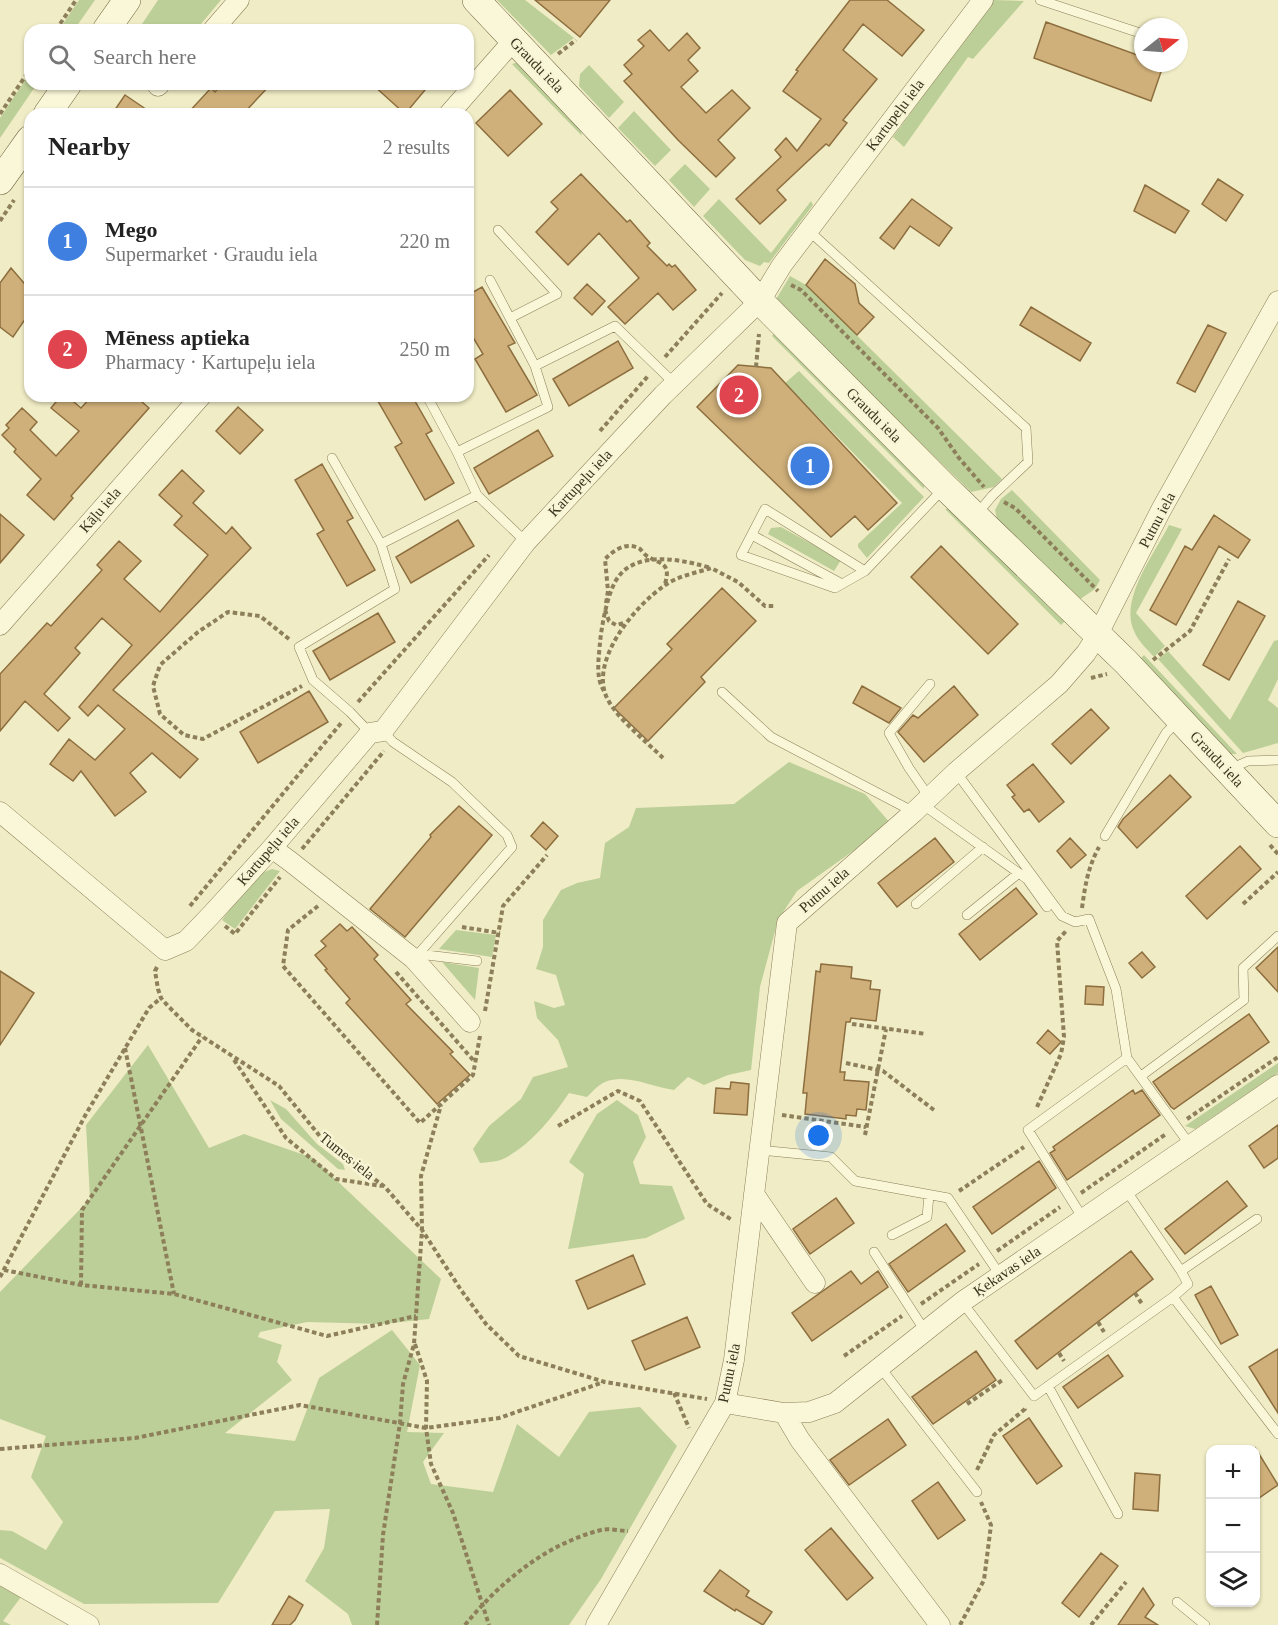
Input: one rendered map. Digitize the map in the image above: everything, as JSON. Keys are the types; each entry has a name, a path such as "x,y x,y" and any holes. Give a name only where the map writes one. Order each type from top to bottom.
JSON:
{"main road":[{"path":"110,24 127,0"},
{"name":"Graudu iela","path":"476,0 513,41 767,290 945,487 983,506 1098,634 1278,824"},
{"path":"51,108 64,90"},
{"path":"0,181 24,147"}],"street":[{"path":"218,24 239,0"},
{"name":"Kartupeļu iela","path":"165,950 186,941 376,732 519,535 675,384 767,290 808,230 983,0"},
{"path":"474,85 513,41"},
{"path":"454,108 470,90"},
{"name":"Putnu iela","path":"596,1625 725,1403 734,1360 787,923 956,772 1059,684 1086,653 1098,634 1161,510 1278,301"},
{"name":"Kāļu iela","path":"0,625 196,402"},
{"path":"0,812 165,950"},
{"path":"272,849 416,957 479,1021"},
{"name":"Ķekavas iela","path":"725,1403 784,1413 809,1412 835,1403 962,1302 1278,1085"},
{"path":"754,1194 815,1283"},
{"path":"784,1413 800,1440 940,1625"},
{"path":"0,1574 89,1625"}],"lane":[{"path":"1040,0 1134,31"},
{"path":"498,230 558,294 510,318"},
{"path":"808,230 1026,428 1028,462 983,506"},
{"path":"457,452 548,407 535,366 490,280"},
{"path":"535,366 615,326 675,384"},
{"path":"429,402 457,452 477,495 519,535"},
{"path":"332,458 381,544 395,588 299,647 313,680 376,732 452,782 507,835 512,847 416,957"},
{"path":"865,571 765,509 741,555 835,588 865,571 945,487"},
{"path":"381,544 477,495"},
{"path":"752,535 842,584"},
{"path":"922,804 909,768 889,733 930,684"},
{"path":"722,692 771,736 922,804 1027,879 1047,907"},
{"path":"1105,836 1163,742 1166,733 1180,720"},
{"path":"1227,770 1248,761 1278,760"},
{"path":"956,772 1062,916 1075,922 1089,920 1116,989 1127,1058 1190,1145"},
{"path":"916,904 983,847"},
{"path":"967,915 1019,873"},
{"path":"1141,1076 1244,1000 1243,968 1278,936"},
{"path":"416,957 477,961"},
{"path":"1084,1220 1028,1130 1127,1058"},
{"path":"759,1150 831,1157 855,1181 948,1198 1000,1275"},
{"path":"962,1302 1034,1396 1188,1284 1126,1190"},
{"path":"892,1235 927,1216 929,1195"},
{"path":"1181,1271 1257,1219"},
{"path":"874,1252 925,1331"},
{"path":"1173,1297 1278,1434"},
{"path":"880,1367 977,1492"},
{"path":"1048,1386 1118,1514"},
{"path":"1177,1602 1205,1625"}],"path":[{"path":"60,24 75,0"},
{"path":"550,60 576,40"},
{"path":"0,114 24,78"},
{"path":"597,434 725,290"},
{"path":"767,290 801,290 938,428 959,458 983,506 1015,508 1098,591"},
{"path":"756,367 760,330"},
{"path":"183,914 350,712 519,535"},
{"path":"663,758 614,710 599,684 599,664 608,591 605,560 614,550 626,546 638,548 656,559 711,568 738,582 765,606 776,606"},
{"path":"624,623 616,625 609,621 605,610 619,576 635,563 656,559 664,565 668,573 665,585"},
{"path":"1152,660 1190,631 1229,559"},
{"path":"604,692 604,671 624,623 640,605 665,585 676,579 711,568"},
{"path":"299,647 260,616 228,612 198,632 160,665 153,686 160,714 184,735 203,739 313,680"},
{"path":"1089,920 1082,910 1086,879 1092,860 1105,836"},
{"path":"318,905 288,930 282,966 420,1123 473,1075 479,1021 500,933 503,906 547,855"},
{"path":"1243,904 1278,872"},
{"path":"210,915 235,934 280,876"},
{"path":"1028,1130 1061,1054 1064,1037 1057,941 1075,922"},
{"path":"462,927 500,933"},
{"path":"0,1277 86,1114 149,1008 161,998 155,971 165,950"},
{"path":"391,966 475,1061"},
{"name":"Tumes iela","path":"161,998 192,1030 279,1086 323,1140 385,1187 423,1230 461,1290 486,1324 519,1356 605,1382 674,1392 725,1403"},
{"path":"852,1024 926,1034"},
{"path":"865,1135 886,1029"},
{"path":"81,1285 82,1210 202,1037"},
{"path":"125,1048 174,1294"},
{"path":"232,1056 286,1138 336,1179 385,1187"},
{"path":"846,1064 883,1071 934,1110"},
{"path":"558,1125 618,1091 640,1101 708,1204 749,1231"},
{"path":"377,1625 383,1535 400,1423 403,1384 414,1344 423,1230 421,1176 441,1104"},
{"path":"764,1112 866,1127"},
{"path":"948,1198 1035,1140"},
{"path":"4,1270 81,1285 174,1294 327,1336 416,1316"},
{"path":"1135,1293 1146,1306 1137,1312"},
{"path":"414,1344 427,1381 426,1428 431,1464 453,1513 489,1625"},
{"path":"1058,1370 1074,1358"},
{"path":"967,1404 1014,1371"},
{"path":"0,1449 135,1438 300,1405 426,1428 499,1418 605,1382"},
{"path":"970,1483 994,1435 1025,1409 1029,1390"},
{"path":"674,1392 698,1449"},
{"path":"960,1625 984,1580 991,1525 977,1492"},
{"path":"465,1625 481,1605 518,1572 554,1547 603,1530 650,1533"},
{"path":"1091,1625 1126,1582"}],"green space":[{"path":"79,0 95,0 78,24 63,24"},
{"path":"158,0 221,0 201,24 142,24"},
{"path":"497,0 525,0 574,38 551,55"},
{"path":"993,0 1024,1 973,59 968,57 904,147 893,137"},
{"path":"518,62 580,128 582,136 512,64"},
{"path":"589,65 624,102 609,118 579,86 580,74"},
{"path":"24,82 24,90 33,90 0,138 0,118"},
{"path":"634,111 671,150 655,166 618,128"},
{"path":"685,164 710,189 694,207 669,180"},
{"path":"719,199 771,253 811,201 813,205 769,263 764,262 760,266 745,260 703,216"},
{"path":"790,276 806,285 1002,479 994,487 971,492 775,301"},
{"path":"775,332 924,484 924,489 772,336"},
{"path":"799,371 924,497 867,558 858,544 902,503 785,383"},
{"path":"1012,490 1100,580 1095,589 1079,600 997,519 995,510 1001,499"},
{"path":"945,509 950,509 1065,621 1061,625"},
{"path":"1169,525 1182,529 1136,613 1165,646 1154,657 1140,642 1134,631 1131,605 1141,576"},
{"path":"781,527 841,560 834,571 768,534 771,528"},
{"path":"1278,640 1278,679 1268,700 1278,708 1278,743 1243,753 1158,659 1168,651 1230,720 1274,641"},
{"path":"1144,655 1237,754 1228,754 1139,660"},
{"path":"789,762 865,794 891,824 797,891 778,920 760,987 751,1070 728,1075 704,1085 688,1077 674,1090 622,1079 602,1083 587,1097 569,1093 548,1121 522,1147 501,1160 480,1163 473,1149 489,1126 521,1099 533,1077 568,1067 558,1040 537,1018 534,1001 554,1008 565,1005 556,975 536,969 543,947 543,920 561,890 577,883 600,878 605,843 629,827 636,808 734,804"},
{"path":"272,869 280,871 235,929 222,920 250,883"},
{"path":"456,930 496,935 492,957 439,949"},
{"path":"442,962 479,968 475,1000"},
{"path":"148,1045 209,1148 244,1134 313,1158 441,1279 429,1319 382,1324 307,1322 260,1332 258,1337 282,1345 277,1362 292,1380 225,1433 295,1441 319,1378 392,1330 420,1365 407,1432 444,1433 423,1462 431,1484 493,1492 517,1424 559,1457 589,1412 640,1407 677,1446 601,1579 569,1625 352,1625 348,1614 305,1581 324,1548 330,1509 275,1511 218,1603 84,1604 0,1558 0,1530 12,1531 46,1550 63,1522 31,1477 46,1436 0,1419 0,1292 90,1199 86,1125"},
{"path":"1278,1063 1278,1073 1195,1129 1185,1126"},
{"path":"270,1100 286,1109 317,1144 343,1164 345,1170 338,1169 281,1119"},
{"path":"617,1100 638,1115 646,1137 633,1162 640,1184 672,1186 685,1219 646,1238 568,1249 584,1174 569,1162 597,1114"},
{"path":"0,1583 21,1597 3,1621 11,1625 0,1625"}],"building":[{"path":"535,0 610,0 580,37"},
{"path":"850,0 887,0 924,30 902,56 863,24 843,50 877,79 843,120 847,123 829,146 826,144 777,190 786,200 760,224 736,199 781,157 775,150 786,138 797,151 821,119 783,91 798,71 796,70"},
{"path":"1046,22 1134,54 1134,72 1161,72 1151,101 1034,58"},
{"path":"650,30 669,51 687,33 700,48 688,60 698,71 681,87 706,113 732,90 750,108 718,140 735,158 716,177 678,140 624,81 632,74 624,65 644,46 638,40"},
{"path":"209,90 215,92 217,90 265,90 249,108 193,108"},
{"path":"379,90 425,90 410,108 398,108"},
{"path":"510,90 542,124 508,156 476,123"},
{"path":"125,95 144,108 116,108"},
{"path":"581,174 627,222 630,220 650,243 647,246 667,266 675,265 696,290 673,310 658,293 625,324 608,307 639,278 599,233 568,265 536,232 558,209 551,202"},
{"path":"1218,179 1243,195 1226,221 1202,204"},
{"path":"1145,185 1189,211 1175,233 1134,211"},
{"path":"912,199 952,228 939,246 910,226 894,249 880,238"},
{"path":"825,259 855,284 859,303 874,317 857,335 806,285"},
{"path":"11,268 24,283 24,321 13,337 0,327 0,283"},
{"path":"587,284 605,301 592,315 574,298"},
{"path":"482,287 515,343 508,346 537,395 506,412 475,359 483,354 474,339 474,292"},
{"path":"1031,307 1091,343 1080,361 1020,325"},
{"path":"1208,325 1226,333 1195,392 1177,383"},
{"path":"618,341 633,368 569,406 553,379"},
{"path":"738,365 771,368 897,503 868,530 855,516 831,537 697,407"},
{"path":"56,402 74,402 81,408 86,402 142,402 149,408 71,496 73,498 54,520 27,495 41,479 14,452 16,449 2,435 9,428 6,425 22,408 37,422 30,430 56,456 79,431 51,408"},
{"path":"378,402 415,402 432,431 426,434 454,483 425,500 395,447 402,443"},
{"path":"238,407 263,430 240,454 216,431"},
{"path":"538,430 553,456 489,494 474,468"},
{"path":"322,464 353,518 347,521 375,570 347,586 317,534 324,530 295,480"},
{"path":"182,470 204,491 193,503 226,534 232,527 251,548 113,690 198,759 180,778 152,753 130,773 146,792 115,816 81,771 73,781 50,764 69,739 95,760 125,729 98,705 88,716 79,707 132,645 102,618 75,648 80,653 44,694 70,718 58,731 25,701 0,731 0,674 47,623 51,626 102,570 97,565 119,541 141,561 124,579 160,612 208,555 174,525 182,516 159,495"},
{"path":"0,514 24,535 0,563"},
{"path":"1214,515 1250,540 1238,558 1219,546 1176,625 1150,610 1185,546 1192,550"},
{"path":"458,520 474,546 411,583 396,557"},
{"path":"941,546 1018,624 988,654 911,577"},
{"path":"722,588 756,621 701,677 705,682 648,741 614,708 672,649 667,644"},
{"path":"1238,601 1265,616 1229,680 1203,665"},
{"path":"378,613 395,642 330,680 313,651"},
{"path":"862,686 901,708 889,723 853,703"},
{"path":"954,686 978,715 924,762 898,732 913,715 918,718"},
{"path":"309,691 328,722 258,763 240,732"},
{"path":"1091,709 1109,728 1071,764 1052,744"},
{"path":"1033,764 1064,802 1039,822 1029,809 1024,812 1012,797 1015,795 1007,785"},
{"path":"1170,775 1191,797 1137,848 1118,827 1123,819"},
{"path":"459,806 492,835 405,937 370,909 431,837 430,835"},
{"path":"543,822 558,836 546,850 531,836"},
{"path":"935,838 954,862 897,907 878,883"},
{"path":"1070,838 1086,855 1071,868 1057,851"},
{"path":"1240,846 1261,869 1207,919 1186,896"},
{"path":"1016,888 1037,914 980,960 959,934"},
{"path":"340,924 347,931 352,927 378,955 374,959 411,1000 406,1004 453,1052 450,1054 470,1075 437,1104 346,1003 350,999 315,955 326,946 321,941"},
{"path":"1278,947 1278,992 1256,968"},
{"path":"1142,952 1155,967 1142,978 1129,963"},
{"path":"821,964 852,967 851,978 871,981 870,989 880,990 876,1021 851,1018 850,1022 846,1022 840,1072 845,1072 844,1080 869,1082 866,1110 857,1109 856,1116 846,1115 846,1119 805,1114 807,1093 803,1093 816,971 820,972"},
{"path":"0,971 34,993 0,1045"},
{"path":"1086,986 1104,987 1103,1005 1085,1004"},
{"path":"1249,1014 1269,1042 1174,1109 1171,1107 1153,1082"},
{"path":"1048,1030 1061,1042 1050,1054 1037,1043"},
{"path":"731,1082 749,1084 747,1115 714,1113 716,1088 730,1089"},
{"path":"1133,1090 1135,1094 1142,1090 1160,1115 1067,1180 1050,1153 1055,1150 1053,1147"},
{"path":"1278,1125 1278,1158 1264,1168 1249,1146"},
{"path":"1039,1161 1056,1188 992,1234 973,1207"},
{"path":"1227,1181 1247,1206 1185,1254 1165,1229"},
{"path":"836,1198 854,1223 810,1254 793,1229"},
{"path":"946,1224 965,1251 908,1292 889,1264"},
{"path":"1131,1251 1153,1279 1037,1369 1015,1341"},
{"path":"633,1255 645,1284 588,1309 576,1281"},
{"path":"851,1271 861,1284 878,1271 888,1287 812,1341 792,1313"},
{"path":"1211,1286 1238,1335 1221,1344 1195,1295"},
{"path":"687,1317 700,1347 645,1370 632,1341"},
{"path":"1278,1349 1278,1413 1249,1367"},
{"path":"976,1351 996,1380 933,1424 912,1397"},
{"path":"1108,1355 1123,1376 1078,1408 1063,1387"},
{"path":"1029,1418 1062,1466 1037,1484 1003,1436"},
{"path":"888,1419 906,1445 849,1485 830,1460"},
{"path":"1260,1456 1278,1485 1260,1497"},
{"path":"1135,1473 1160,1475 1158,1511 1133,1509"},
{"path":"938,1482 965,1520 938,1539 912,1501"},
{"path":"831,1528 873,1578 847,1600 805,1550"},
{"path":"1101,1553 1118,1566 1079,1617 1062,1603"},
{"path":"720,1570 749,1591 746,1596 772,1612 763,1625 736,1609 735,1611 704,1591"},
{"path":"1143,1588 1154,1605 1145,1617 1158,1625 1118,1625"},
{"path":"289,1596 303,1605 295,1620 290,1625 272,1625"}],"place":[{"name":"Mēness aptieka","path":"739,395"},
{"name":"Mego","path":"810,466"}]}
